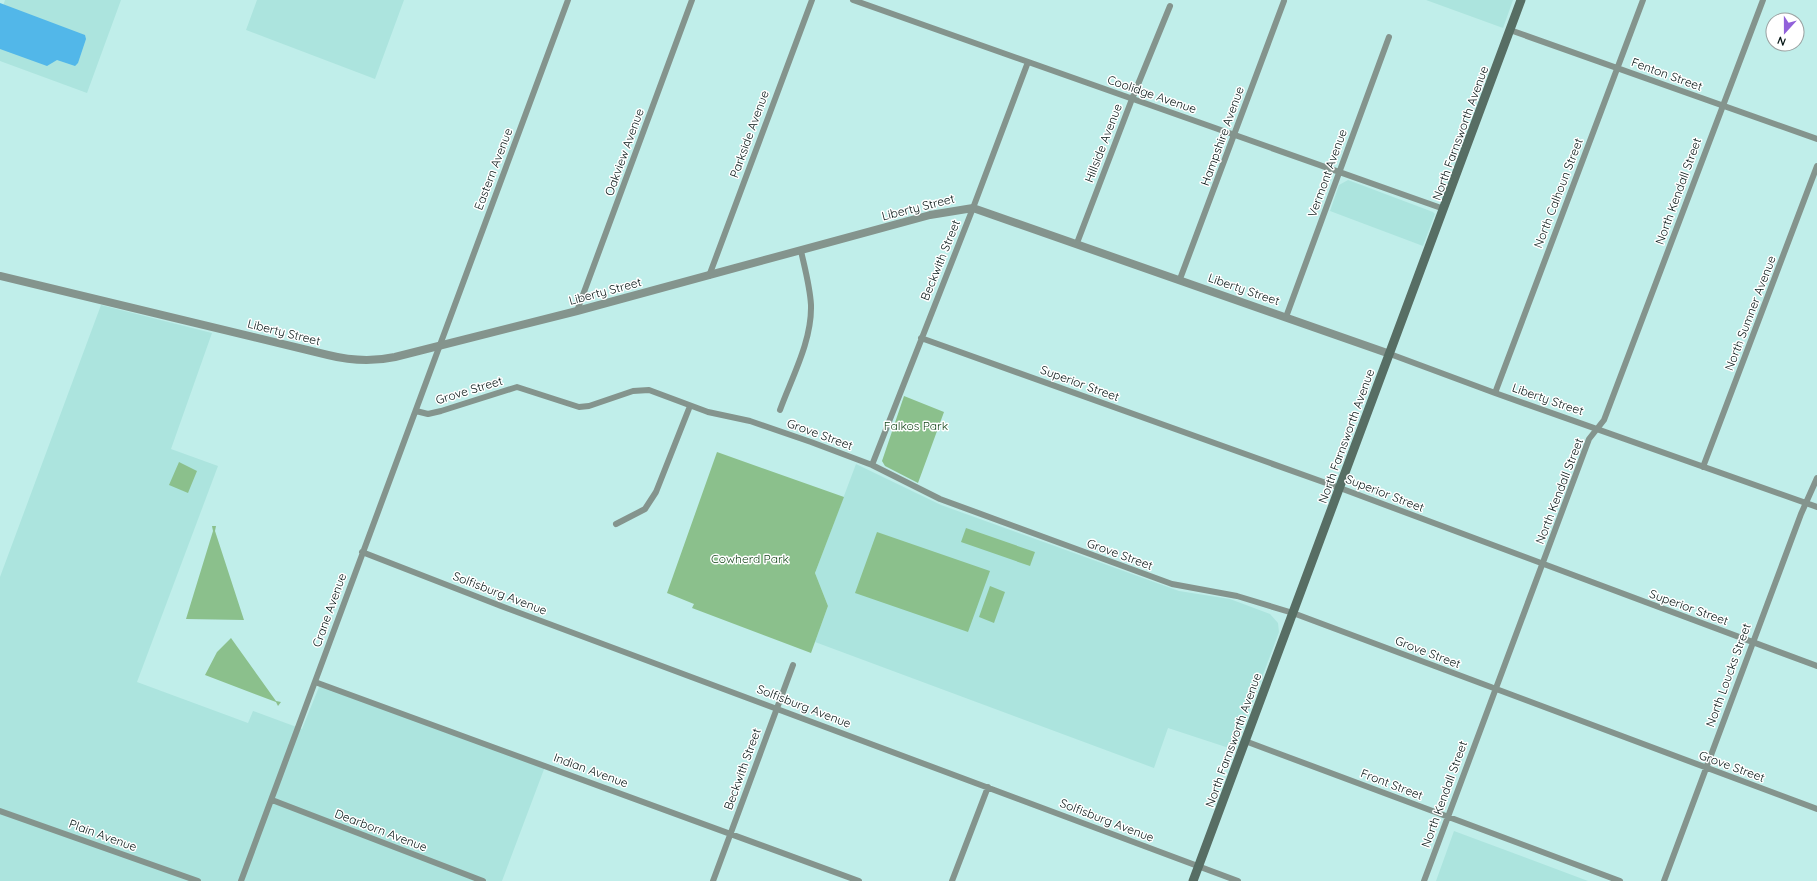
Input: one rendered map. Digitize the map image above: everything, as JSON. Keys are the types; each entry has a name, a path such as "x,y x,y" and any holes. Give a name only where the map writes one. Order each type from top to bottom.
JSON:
{"main road":[{"name":"North Farnsworth Avenue","path":"1193,881 1521,0"}],"street":[{"name":"Eastern Avenue","path":"438,346 568,0"},
{"name":"Oakview Avenue","path":"577,311 692,0"},
{"name":"Parkside Avenue","path":"709,276 812,0"},
{"name":"Coolidge Avenue","path":"853,0 1444,209"},
{"name":"North Calhoun Street","path":"1495,393 1643,0"},
{"name":"North Kendall Street","path":"1424,881 1589,439 1604,420 1763,0"},
{"name":"Hampshire Avenue","path":"1180,280 1284,1"},
{"name":"Hillside Avenue","path":"1077,243 1132,99 1170,6"},
{"name":"Fenton Street","path":"1510,30 1817,139"},
{"name":"Vermont Avenue","path":"1286,317 1389,37"},
{"name":"Beckwith Street","path":"872,465 973,208 1028,62"},
{"name":"North Sumner Avenue","path":"1703,467 1817,166"},
{"name":"Liberty Street","path":"0,276 346,359 371,361 383,360 577,311 930,215 973,208 1286,317 1817,507"},
{"path":"780,410 804,347 811,318 808,283 801,251"},
{"name":"Superior Street","path":"921,338 1340,488 1542,565 1817,666"},
{"name":"Crane Avenue","path":"241,881 362,552 416,411 438,346"},
{"name":"Grove Street","path":"416,411 428,414 441,411 517,387 578,407 589,406 633,391 649,390 708,412 750,421 811,442 872,465 940,499 1172,584 1237,596 1293,613 1817,809"},
{"path":"616,524 645,509 656,492 690,406"},
{"name":"North Loucks Street","path":"1664,881 1752,642 1817,478"},
{"name":"Solfisburg Avenue","path":"362,552 501,606 1238,881"},
{"name":"Beckwith Street","path":"713,881 793,665"},
{"name":"Indian Avenue","path":"315,682 859,881"},
{"name":"Front Street","path":"1246,741 1620,881"},
{"path":"952,881 988,787"},
{"name":"Dearborn Avenue","path":"272,800 480,880"},
{"name":"Plain Avenue","path":"0,811 198,881"}],"shaded area":[{"path":"5,0 121,0 87,93 0,61 0,15"},
{"path":"257,0 404,0 375,79 246,30"},
{"path":"1426,0 1513,0 1503,28"},
{"path":"1348,180 1433,212 1435,214 1423,246 1330,211 1339,185"},
{"path":"101,305 212,333 171,449 218,466 137,682 248,723 253,711 302,729 321,682 546,764 502,881 0,881 0,577"},
{"path":"856,464 941,505 1179,591 1230,599 1270,614 1278,623 1279,632 1235,750 1168,728 1154,768 815,642 828,606 815,573"},
{"path":"1454,831 1588,881 1436,881"}],"green space":[{"name":"Falkos Park","path":"904,396 944,412 918,483 885,466 882,461"},
{"name":"Cowherd Park","path":"717,452 844,497 815,573 828,606 811,653 692,608 694,604 667,593"},
{"path":"179,462 197,471 188,493 169,485"},
{"path":"212,526 216,526 215,531 244,620 186,619 213,531"},
{"path":"966,528 1035,552 1030,566 961,542"},
{"path":"877,532 990,571 968,632 855,593"},
{"path":"990,586 1005,592 994,623 979,617"},
{"path":"231,638 276,701 281,702 278,706 276,702 205,675 217,652"}],"water":[{"path":"0,3 85,35 86,39 78,63 75,66 57,60 47,66 0,49"}]}
